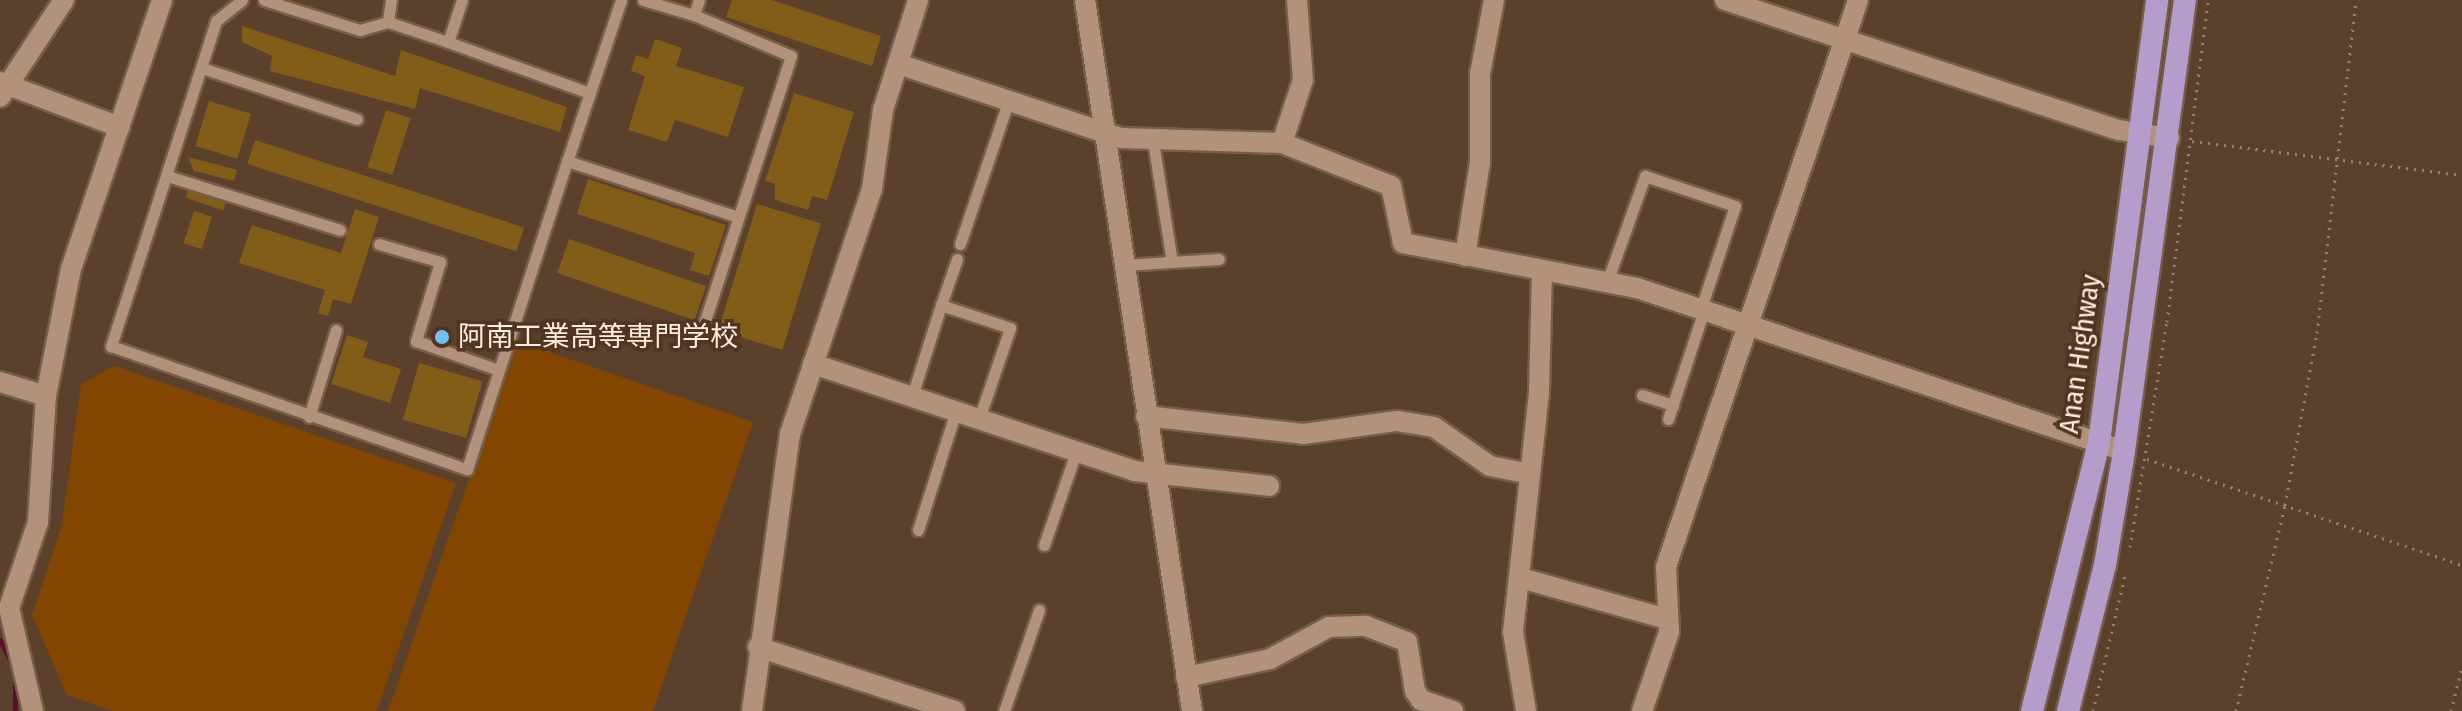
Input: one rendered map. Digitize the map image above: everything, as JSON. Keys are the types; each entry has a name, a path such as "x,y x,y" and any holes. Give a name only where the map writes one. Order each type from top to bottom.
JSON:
{"highway":[{"name":"Anan Highway","path":"2032,711 2099,442 2157,0"},
{"name":"Anan Highway","path":"2068,711 2105,565 2124,451 2169,138 2185,0"}],"street":[{"path":"64,0 2,88 120,127"},
{"path":"33,711 9,608 38,522 46,396 71,269 162,0"},
{"path":"752,711 758,647 790,434 872,189 898,64 918,0"},
{"path":"1085,0 1192,711"},
{"path":"1282,143 1303,80 1297,0"},
{"path":"1465,256 1480,162 1480,74 1494,0"},
{"path":"1725,0 2141,134 2169,138"},
{"path":"1642,711 1667,619 1666,567 1858,0"},
{"path":"898,64 1105,133 1153,141 1282,143 1391,186 1403,243 1607,282 1702,309 2124,451"},
{"path":"1526,711 1513,632 1530,474 1542,272"},
{"path":"813,364 1076,452 1155,474 1269,486"},
{"path":"0,382 46,396"},
{"path":"1146,416 1303,434 1397,421 1434,427 1490,466 1530,474"},
{"path":"1521,578 1667,619"},
{"path":"1186,677 1270,659 1329,627 1366,626 1407,642 1415,691 1421,700 1453,711"},
{"path":"758,647 955,711"}],"lane":[{"path":"242,0 216,21 111,346 309,417 467,469 621,0"},
{"path":"264,0 360,30 388,22 590,93"},
{"path":"388,22 391,0"},
{"path":"448,42 462,0"},
{"path":"643,0 694,15 791,56 701,333"},
{"path":"694,15 699,0"},
{"path":"202,68 357,119"},
{"path":"960,244 1008,102"},
{"path":"1153,141 1172,262"},
{"path":"567,161 738,217"},
{"path":"167,176 340,230"},
{"path":"1607,282 1645,176 1735,206 1668,419"},
{"path":"379,244 440,262 416,341 499,370"},
{"path":"912,396 957,259"},
{"path":"1124,265 1219,259"},
{"path":"941,305 1010,328 979,419"},
{"path":"309,417 336,330"},
{"path":"1642,395 1673,405"},
{"path":"918,530 956,411"},
{"path":"1044,545 1076,452"},
{"path":"1004,711 1039,610"}],"path":[{"path":"2236,711 2285,505 2317,333 2356,0"},
{"path":"2169,138 2462,175"},
{"path":"2124,451 2462,565"},
{"path":"2451,711 2462,667"}],"shaded area":[{"path":"517,341 753,422 653,711 388,711"},
{"path":"114,366 456,483 377,711 113,711 67,695 32,615 62,524 81,384"}],"building":[{"path":"732,0 772,0 881,36 872,66 726,17"},
{"path":"242,26 395,76 401,50 567,107 560,132 420,88 415,109 270,71 272,56 242,42"},
{"path":"655,39 682,48 676,66 744,87 728,137 675,120 667,142 628,130 645,76 631,71 636,55 648,59"},
{"path":"794,93 854,112 827,200 812,196 808,210 775,200 775,184 765,181"},
{"path":"209,101 251,114 237,159 195,146"},
{"path":"386,110 411,118 392,175 367,167"},
{"path":"255,140 524,227 516,251 247,164"},
{"path":"188,157 237,170 234,181 194,171"},
{"path":"588,179 726,225 709,276 690,270 695,253 577,214"},
{"path":"188,190 226,203 223,211 185,198"},
{"path":"757,204 821,224 782,350 718,330"},
{"path":"355,209 379,217 351,304 333,299 328,316 318,313 325,290 239,263 252,225 341,253"},
{"path":"194,211 212,217 202,249 183,243"},
{"path":"569,239 706,286 694,320 557,273"},
{"path":"347,335 368,342 363,357 401,369 390,403 331,384"},
{"path":"419,363 482,381 466,438 403,420"}],"waterway":[{"path":"0,640 15,670 15,711"}],"place":[{"name":"阿南工業高等専門学校","path":"442,337"}]}
